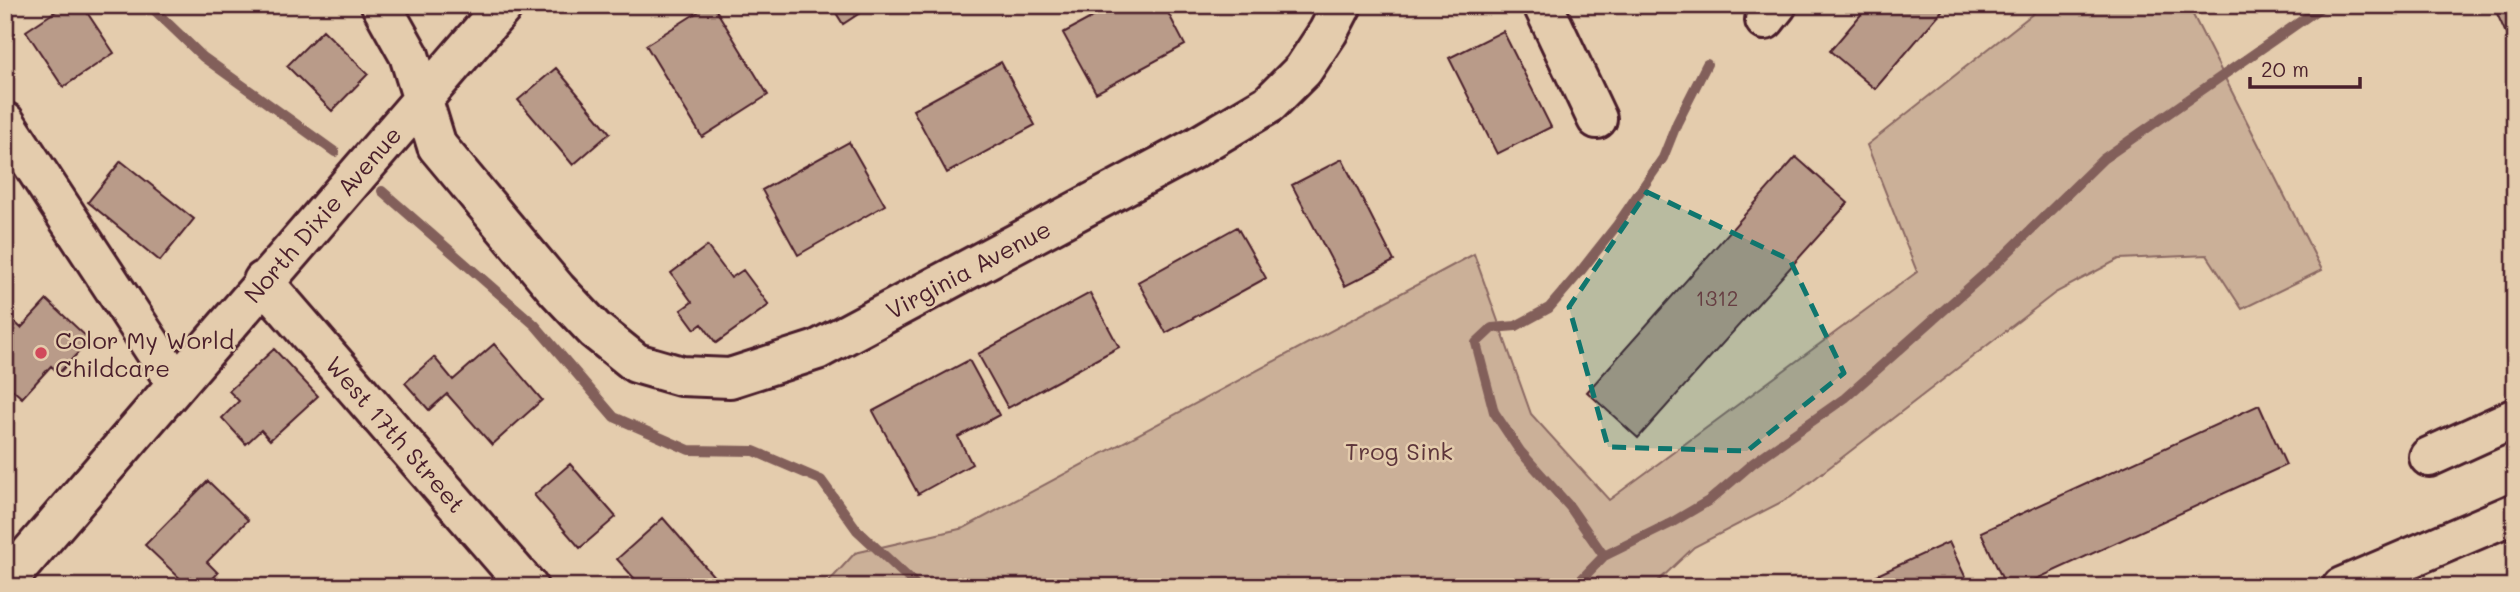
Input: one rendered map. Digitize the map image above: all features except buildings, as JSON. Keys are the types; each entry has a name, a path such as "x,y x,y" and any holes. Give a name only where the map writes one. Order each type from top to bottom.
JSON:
{"street":[{"name":"Virginia Avenue","path":"381,5 409,55 437,146 557,290 595,330 636,363 681,376 730,378 817,351 1193,149 1269,104 1303,70 1342,5"},
{"name":"North Dixie Avenue","path":"5,583 504,5"},
{"path":"1543,5 1597,119"},
{"path":"5,122 176,383"},
{"name":"West 17th Street","path":"263,281 528,587"},
{"path":"2429,457 2515,418"},
{"path":"2342,587 2385,578 2515,513"}],"highlighted area":[{"path":"1647,192 1790,260 1844,373 1747,451 1608,447 1569,307"}],"green space":[{"name":"Trog Sink","path":"2044,5 2188,5 2322,270 2242,309 2207,255 2119,259 2055,293 1791,497 1694,547 1652,587 824,587 855,553 964,528 1474,254 1531,414 1609,500 1917,272 1867,145"}],"waterway":[{"path":"149,5 203,57 335,152"},
{"path":"1604,556 1671,523 1710,500 1753,463 1845,398 1998,262 2103,159 2324,5"},
{"path":"1574,587 1604,556 1570,507 1520,451 1494,412 1476,343 1492,328 1516,326 1549,308 1580,272 1617,225 1663,158 1677,123 1707,64"},
{"path":"382,191 535,325 614,417 689,450 754,451 821,480 857,530 918,587"}],"place":[{"name":"Color My World Childcare","path":"41,353"}]}
